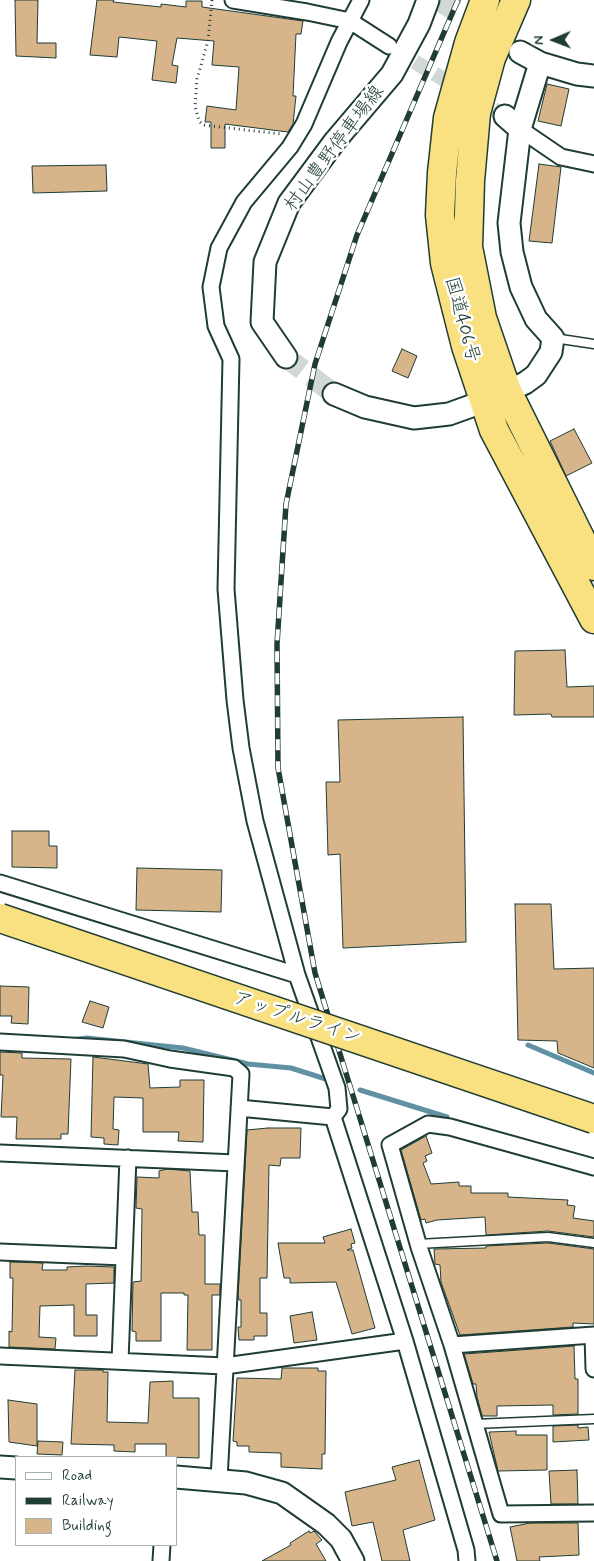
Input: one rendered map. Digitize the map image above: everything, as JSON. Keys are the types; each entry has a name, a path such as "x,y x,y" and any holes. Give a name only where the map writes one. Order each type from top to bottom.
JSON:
{"highway":[{"name":"国道406号","path":"485,0 469,43 448,118 440,215 445,263 466,346 594,566"},
{"name":"国道406号","path":"516,0 491,58 476,113 468,247 496,396 494,430 594,619"},
{"name":"アップルライン","path":"0,918 594,1119"}],"street":[{"path":"233,0 350,21 389,46"},
{"path":"333,1117 339,1110 337,1088 297,974 255,821 241,748 226,589 232,359 216,326 212,287 219,248 244,202 297,135 360,0"},
{"name":"村山豊野停車場線","path":"286,357 262,322 265,262 288,203 335,141 392,74 419,24 428,0"},
{"path":"520,52 540,63 577,74 594,76"},
{"path":"334,394 365,408 414,418 449,414 496,396 536,375 551,352 553,338 536,319 521,287 512,252 509,223 513,123 540,63"},
{"path":"513,123 561,157 594,164"},
{"path":"0,883 297,974"},
{"path":"0,1042 124,1049 170,1059 234,1068 241,1074 219,1479"},
{"path":"239,1108 333,1117"},
{"path":"333,1117 405,1341 466,1550 467,1561"},
{"path":"594,1167 582,1162 460,1130 428,1124 390,1146 418,1244 452,1345 501,1514 594,1513"},
{"path":"0,1153 236,1163"},
{"path":"120,1361 128,1158"},
{"path":"0,1252 124,1257"},
{"path":"452,1345 594,1335 594,1369"},
{"path":"0,1356 225,1366 405,1341"},
{"path":"0,1467 15,1468"},
{"path":"178,1477 219,1479 246,1483 282,1493 326,1524 341,1539 353,1561"},
{"path":"161,1561 162,1546"}],"lane":[{"path":"553,338 594,344"},
{"path":"418,1244 548,1237 594,1243"},
{"path":"474,1424 594,1419"}],"path":[{"path":"212,0 208,41 197,80 195,106 199,121 203,125 297,135"}],"building":[{"path":"15,0 38,0 37,43 56,43 56,58 16,56"},
{"path":"97,0 114,0 113,2 161,7 161,4 186,7 186,1 202,1 202,7 303,21 301,34 296,34 293,96 296,96 293,124 288,132 225,124 225,148 211,148 211,122 205,122 207,106 236,110 239,67 212,65 214,41 177,38 172,65 178,66 176,83 152,80 157,41 119,37 117,57 90,55"},
{"path":"547,84 569,89 561,126 538,121"},
{"path":"539,164 561,167 552,243 529,241"},
{"path":"106,165 107,191 33,193 32,166"},
{"path":"402,349 417,356 408,378 392,371"},
{"path":"574,429 592,463 566,476 550,441"},
{"path":"565,650 567,687 594,686 594,717 552,717 551,714 514,715 515,651"},
{"path":"463,717 466,942 343,948 340,854 328,855 326,782 340,782 338,720"},
{"path":"12,831 49,831 49,846 57,846 57,868 12,867"},
{"path":"137,868 222,870 221,912 136,910"},
{"path":"515,904 551,904 554,969 594,968 594,1068 558,1053 557,1041 518,1040"},
{"path":"0,986 29,987 28,1024 11,1023 12,1016 0,1016"},
{"path":"90,1001 109,1007 103,1028 82,1022"},
{"path":"0,1052 22,1053 22,1058 71,1059 68,1134 61,1134 61,1139 16,1139 17,1117 1,1117 3,1075 0,1075"},
{"path":"93,1057 148,1064 150,1088 180,1087 180,1080 204,1080 203,1142 178,1141 179,1132 143,1132 143,1098 114,1097 113,1129 119,1130 118,1145 104,1144 104,1138 91,1137"},
{"path":"301,1128 300,1158 281,1158 280,1166 269,1165 267,1278 260,1278 260,1313 267,1313 267,1336 254,1336 254,1340 239,1340 238,1327 241,1327 241,1300 239,1300 238,1296 247,1130"},
{"path":"426,1136 432,1153 425,1156 427,1161 423,1163 431,1184 459,1182 459,1186 471,1186 471,1193 508,1193 508,1197 568,1200 567,1205 575,1206 573,1218 594,1221 594,1237 548,1231 486,1235 485,1217 437,1220 426,1223 425,1219 421,1220 401,1150"},
{"path":"167,1169 190,1171 192,1212 198,1212 199,1235 205,1235 205,1284 220,1284 220,1295 212,1295 212,1350 187,1350 188,1295 184,1295 184,1293 161,1293 161,1341 136,1341 136,1332 132,1331 133,1282 141,1281 142,1209 136,1208 137,1177 159,1178 159,1171"},
{"path":"351,1229 355,1243 351,1244 352,1248 347,1250 353,1250 375,1328 352,1334 336,1282 290,1283 290,1278 284,1278 278,1243 325,1243 323,1237"},
{"path":"548,1243 594,1249 594,1324 573,1323 573,1327 460,1335 441,1282 440,1265 435,1264 434,1249 486,1248 486,1246"},
{"path":"10,1262 43,1263 42,1270 67,1270 67,1267 86,1266 114,1267 114,1283 86,1284 86,1315 97,1315 97,1336 74,1336 74,1305 40,1306 39,1337 56,1338 55,1349 9,1347 9,1331 12,1332 13,1278 10,1278"},
{"path":"312,1312 317,1340 294,1343 290,1316"},
{"path":"574,1346 575,1379 578,1379 578,1414 553,1415 553,1405 497,1406 497,1416 482,1416 476,1384 473,1384 464,1354"},
{"path":"282,1368 318,1368 318,1371 326,1371 325,1454 322,1454 322,1469 281,1467 281,1453 249,1452 249,1446 237,1446 237,1442 233,1441 237,1378 281,1379"},
{"path":"75,1370 103,1370 103,1372 108,1372 107,1422 148,1423 150,1382 173,1381 173,1398 199,1398 199,1458 166,1456 166,1444 135,1444 135,1452 114,1451 114,1445 71,1444"},
{"path":"8,1400 37,1404 37,1446 9,1442"},
{"path":"578,1425 578,1428 588,1427 589,1440 553,1442 553,1426"},
{"path":"516,1431 516,1435 547,1435 547,1470 498,1471 489,1432"},
{"path":"38,1441 63,1442 62,1455 37,1454"},
{"path":"419,1460 435,1520 403,1530 410,1561 382,1561 373,1522 352,1526 345,1492 396,1480 392,1467"},
{"path":"577,1470 578,1504 551,1504 549,1471"},
{"path":"530,1523 578,1523 579,1555 539,1557 540,1561 517,1561 510,1527"},
{"path":"309,1531 310,1533 314,1531 322,1540 316,1544 326,1561 262,1561 291,1545 290,1543"}],"waterway":[{"path":"70,1040 87,1038 183,1048 248,1064 291,1068 332,1081"},
{"path":"528,1045 594,1073"},
{"path":"360,1090 447,1117"}],"tunnel":[{"path":"438,0 489,32"},
{"path":"395,50 505,116"},
{"path":"286,357 334,394"}],"railway":[{"path":"458,0 357,235 315,364 286,504 277,644 278,768 315,973 497,1561"}]}
